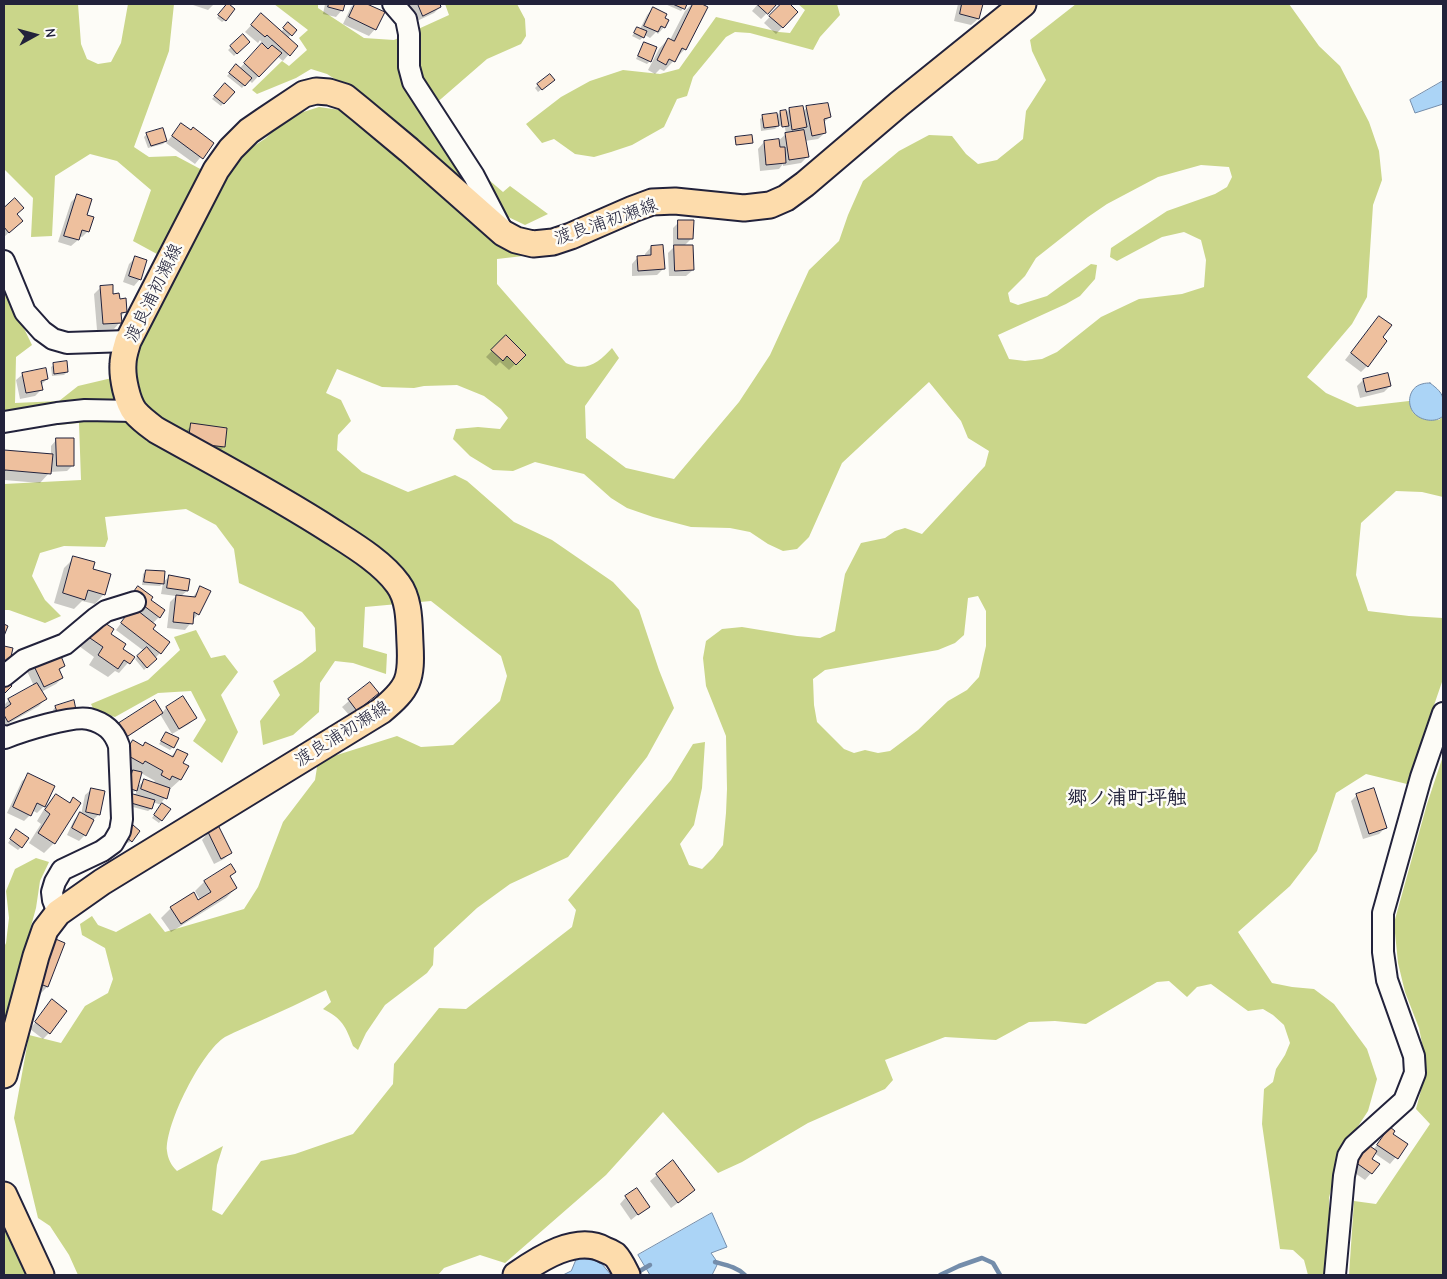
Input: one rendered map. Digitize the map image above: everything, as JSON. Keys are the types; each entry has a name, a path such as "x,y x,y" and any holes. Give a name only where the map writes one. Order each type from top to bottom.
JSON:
{"main road":[{"name":"渡良浦初瀬線","path":"4,1075 36,956 45,930 58,913 110,877 381,711 396,699 406,686 411,670 406,600 399,585 384,569 349,542 314,520 156,430 134,410 129,400 123,375 123,362 128,341 216,170 231,149 249,131 304,94 316,91 329,92 346,97 503,233 516,240 532,244 553,242 652,202 676,201 744,208 770,205 786,198 805,184 899,104 1023,4"},
{"path":"4,1195 41,1275"},
{"path":"516,1275 557,1251 575,1245 591,1244 615,1255 627,1275"}],"street":[{"path":"393,4 406,19 413,82 474,176 503,233"},
{"path":"4,261 25,312 42,331 53,339 66,343 128,341"},
{"path":"4,422 85,410 134,410"},
{"path":"4,676 24,660 65,644 106,611 135,602"},
{"path":"1335,1275 1344,1176 1348,1156 1354,1146 1404,1101 1415,1073 1414,1056 1387,980 1383,952 1383,913 1421,777 1443,712"},
{"path":"4,738 51,724 87,718 107,727 116,736 119,746 122,819 120,832 113,843 62,870 52,892 58,913"}],"green space":[{"path":"4,4 78,4 81,44 87,59 98,64 111,62 121,43 128,4 174,4 169,51 134,147 149,157 176,156 219,179 239,156 266,138 284,120 319,107 340,110 523,256 497,259 497,284 566,363 573,366 586,366 597,362 612,348 619,358 585,406 586,438 626,468 674,479 739,402 770,355 809,270 839,241 863,181 899,151 929,135 952,136 966,154 978,164 997,160 1023,139 1026,111 1046,80 1032,51 1030,40 1076,4 1289,4 1319,46 1340,66 1369,122 1379,151 1382,180 1373,205 1367,297 1352,324 1307,377 1326,393 1357,407 1409,401 1413,413 1439,420 1443,416 1443,497 1422,492 1396,491 1361,523 1356,575 1368,611 1443,618 1443,679 1407,784 1366,774 1336,793 1317,851 1290,886 1238,932 1272,983 1314,989 1334,1004 1367,1049 1377,1079 1368,1111 1349,1140 1336,1168 1329,1198 1329,1244 1326,1275 1308,1275 1304,1260 1293,1250 1280,1249 1262,1124 1264,1089 1273,1082 1276,1069 1290,1043 1284,1025 1263,1009 1248,1011 1211,984 1197,987 1187,997 1169,981 1157,982 1086,1024 1055,1021 1029,1022 996,1040 945,1037 885,1060 893,1080 885,1089 808,1123 742,1162 718,1173 663,1112 606,1175 505,1263 480,1255 444,1268 438,1275 78,1275 69,1255 50,1226 38,1218 14,1118 29,1035 61,1043 85,1006 108,993 113,979 105,948 82,935 80,924 92,916 98,925 116,932 150,913 165,932 244,909 258,887 283,822 315,780 318,761 397,736 421,747 453,745 500,701 507,676 501,656 431,601 365,607 363,647 387,654 386,674 353,663 335,661 320,683 319,712 293,735 263,745 260,721 280,695 273,681 316,651 315,628 302,612 239,583 234,549 216,525 186,509 105,517 108,539 105,547 64,546 40,553 32,576 45,600 61,616 45,623 9,610 4,610 4,484 81,480 79,423 4,430 4,287 32,345 16,357 15,403 59,401 78,386 133,373 135,351 179,266 133,241 151,190 117,161 90,154 55,176 52,236 31,237 33,198 4,169","holes":["1201,165 1229,167 1232,177 1227,187 1215,194 1167,211 1111,248 1110,257 1117,261 1162,237 1184,232 1201,240 1206,260 1204,287 1182,294 1139,299 1101,317 1057,352 1042,359 1025,361 1009,359 998,335 1080,296 1095,279 1097,265 1091,264 1047,296 1018,305 1010,302 1008,293 1025,276 1036,258 1107,204 1158,177","337,369 382,387 414,388 457,385 484,396 501,409 508,418 500,429 478,427 456,429 453,439 470,456 493,470 513,471 535,462 584,474 611,498 627,508 691,527 730,528 750,532 783,551 797,549 809,537 842,463 929,382 961,421 968,438 989,451 985,466 922,534 905,528 895,531 885,538 861,543 845,574 835,631 820,638 742,627 722,629 706,641 703,658 706,686 726,736 727,789 723,845 702,869 689,865 680,844 694,825 702,788 705,742 693,744 671,780 568,900 576,910 572,927 466,1009 439,1008 394,1064 393,1084 353,1134 295,1154 261,1161 222,1215 212,1210 217,1165 223,1146 177,1171 170,1162 167,1151 168,1139 178,1107 196,1072 216,1045 225,1037 326,990 331,1002 323,1009 339,1020 348,1033 353,1046 358,1050 366,1033 385,1005 427,973 433,965 434,948 477,908 510,884 568,857 647,757 674,708 639,610 613,582 552,540 514,522 467,481 455,475 408,492 362,472 337,450 338,435 351,421 341,400 326,393","978,596 986,611 986,646 979,677 967,690 948,701 918,730 890,751 878,753 865,750 854,753 844,749 817,722 813,679 825,670 938,650 955,643 964,635 968,598"]},
{"path":"274,4 318,4 318,8 364,38 394,40 449,15 445,4 517,4 525,19 526,36 521,44 487,59 434,105 482,174 503,192 510,186 548,214 525,225 479,203 379,107 327,74 311,69 296,78 257,94 252,90 282,61 289,66 307,50 299,38 308,30"},
{"path":"798,4 837,4 840,15 820,37 813,50 750,33 735,32 726,37 693,77 687,96 677,99 664,127 632,145 594,157 575,154 554,139 542,143 526,124 561,97 590,81 623,70 660,74 679,69 716,17 790,33 805,10"},
{"path":"196,630 211,658 225,655 238,672 221,695 238,732 222,763 193,741 206,720 191,691 158,693 115,717 94,710 91,704 148,680 180,650 174,637"},
{"path":"1443,756 1443,1275 1349,1275 1354,1201 1376,1204 1430,1124 1416,1109 1426,1063 1419,1028 1405,992 1398,963 1394,923 1427,804"},
{"path":"36,858 49,862 40,881 36,908 4,1024 4,947 9,918 6,891 15,869"},
{"path":"4,1228 25,1272 27,1275 4,1275"}],"water":[{"path":"1443,81 1443,104 1415,113 1410,100"},
{"path":"1430,383 1439,391 1443,400 1443,416 1436,420 1417,416 1410,405 1410,396 1414,389 1422,384"},
{"path":"712,1213 727,1247 711,1253 718,1263 712,1275 650,1275 638,1255"},
{"path":"577,1258 593,1260 602,1264 611,1275 563,1275 571,1271"}],"building":[{"path":"227,4 235,9 226,21 218,15"},
{"path":"329,4 345,4 343,11 328,7"},
{"path":"355,4 367,4 385,12 376,30 349,17"},
{"path":"418,4 440,4 441,7 423,16"},
{"path":"673,4 687,4 685,9"},
{"path":"693,4 702,4 708,7 686,50 682,48 675,62 669,59 666,65 657,60 668,38 674,41"},
{"path":"757,4 777,4 768,14"},
{"path":"781,4 790,4 798,12 783,28 769,16"},
{"path":"962,4 983,4 979,19 960,14"},
{"path":"653,7 667,14 665,18 669,20 665,28 661,26 658,32 644,26"},
{"path":"261,13 298,46 290,56 267,35 265,37 251,25"},
{"path":"288,22 297,30 292,36 283,28"},
{"path":"637,27 647,31 644,38 634,33"},
{"path":"243,34 250,42 237,54 230,46"},
{"path":"644,42 657,47 651,62 638,56"},
{"path":"262,43 268,49 272,45 282,53 259,77 244,63"},
{"path":"236,64 252,78 245,86 229,73"},
{"path":"550,74 555,80 542,90 537,84"},
{"path":"225,83 235,92 224,104 214,96"},
{"path":"828,103 831,117 824,119 826,133 812,136 806,106"},
{"path":"803,106 807,127 792,130 789,108"},
{"path":"786,110 789,126 782,127 780,111"},
{"path":"777,113 779,126 764,128 762,115"},
{"path":"181,123 191,130 193,127 214,143 203,159 172,136"},
{"path":"163,128 167,141 151,146 146,133"},
{"path":"804,130 809,157 789,160 785,133"},
{"path":"752,135 753,143 736,145 735,137"},
{"path":"779,139 780,147 785,147 786,163 766,165 764,141"},
{"path":"77,194 92,199 87,215 94,217 89,232 82,230 79,240 64,236"},
{"path":"15,198 24,208 17,214 23,221 9,233 4,227 4,208"},
{"path":"678,220 694,220 693,239 678,239"},
{"path":"663,245 665,269 638,271 637,256 651,255 651,246"},
{"path":"674,245 693,245 694,270 675,271"},
{"path":"135,256 147,260 141,280 129,276"},
{"path":"113,285 113,294 119,293 120,299 126,298 127,312 121,313 122,323 103,324 100,286"},
{"path":"1379,316 1392,325 1383,337 1387,341 1368,367 1351,353"},
{"path":"506,335 526,355 516,365 507,356 503,361 491,350"},
{"path":"67,361 68,372 54,374 53,363"},
{"path":"46,368 48,379 41,381 43,390 26,393 22,373"},
{"path":"1388,373 1391,386 1366,392 1363,379"},
{"path":"191,423 227,428 225,447 199,444 199,439 189,438"},
{"path":"56,438 74,438 74,466 57,466"},
{"path":"4,450 53,454 51,474 5,470 4,473"},
{"path":"73,556 95,562 93,569 111,574 105,595 88,590 85,600 63,593"},
{"path":"146,570 165,571 164,584 144,582"},
{"path":"169,575 190,579 188,591 167,588"},
{"path":"138,586 153,597 151,600 165,610 160,618 131,596"},
{"path":"200,586 211,591 199,615 194,612 193,624 173,622 176,595 195,597"},
{"path":"133,607 156,625 153,629 170,642 161,654 121,623"},
{"path":"99,619 114,629 111,634 126,644 123,649 135,657 130,664 124,660 118,669 98,655 103,647 87,636"},
{"path":"4,624 8,626 4,636"},
{"path":"4,646 13,648 9,665 4,671"},
{"path":"147,647 157,659 147,668 137,656"},
{"path":"54,654 56,659 61,656 65,666 59,669 63,678 44,687 33,664"},
{"path":"4,677 12,686 4,694"},
{"path":"370,682 379,693 357,711 348,699"},
{"path":"37,683 47,699 8,722 4,715 4,709 11,704 8,699"},
{"path":"183,696 197,718 179,729 166,707"},
{"path":"74,700 76,710 58,715 55,706"},
{"path":"155,700 163,713 125,738 116,725"},
{"path":"166,732 179,738 174,748 161,741"},
{"path":"133,740 143,746 145,742 173,757 177,749 188,754 183,763 189,766 181,780 172,776 170,780 161,775 163,771 145,761 143,764 125,754"},
{"path":"133,770 142,772 137,791 128,788"},
{"path":"28,773 55,786 45,807 37,803 31,816 13,807"},
{"path":"144,779 170,788 167,799 141,789"},
{"path":"91,788 105,791 100,815 86,812"},
{"path":"1374,788 1387,828 1369,834 1356,794"},
{"path":"56,794 70,803 73,797 81,803 55,844 38,833 50,814 45,810"},
{"path":"133,794 155,800 152,809 131,803"},
{"path":"162,803 171,809 162,821 154,815"},
{"path":"80,812 94,820 86,836 72,828"},
{"path":"133,825 140,831 132,842 125,836"},
{"path":"219,827 232,853 221,859 208,832"},
{"path":"16,829 29,838 22,848 10,839"},
{"path":"231,864 236,872 230,876 237,888 181,924 170,907 194,892 198,900 211,892 204,881"},
{"path":"51,937 65,943 48,987 35,982"},
{"path":"52,999 67,1011 50,1034 35,1022"},
{"path":"1390,1127 1395,1131 1393,1134 1408,1144 1398,1159 1377,1145"},
{"path":"1367,1144 1377,1151 1372,1159 1380,1164 1372,1174 1355,1162"},
{"path":"673,1160 695,1190 678,1203 656,1174"},
{"path":"637,1188 650,1207 638,1215 625,1196"}],"waterway":[{"path":"940,1275 982,1258 993,1263 1000,1275"},
{"path":"715,1262 735,1268 745,1275"},
{"path":"638,1272 650,1265"}],"district":[{"name":"郷ノ浦町坪触","path":"1127,798"}]}
